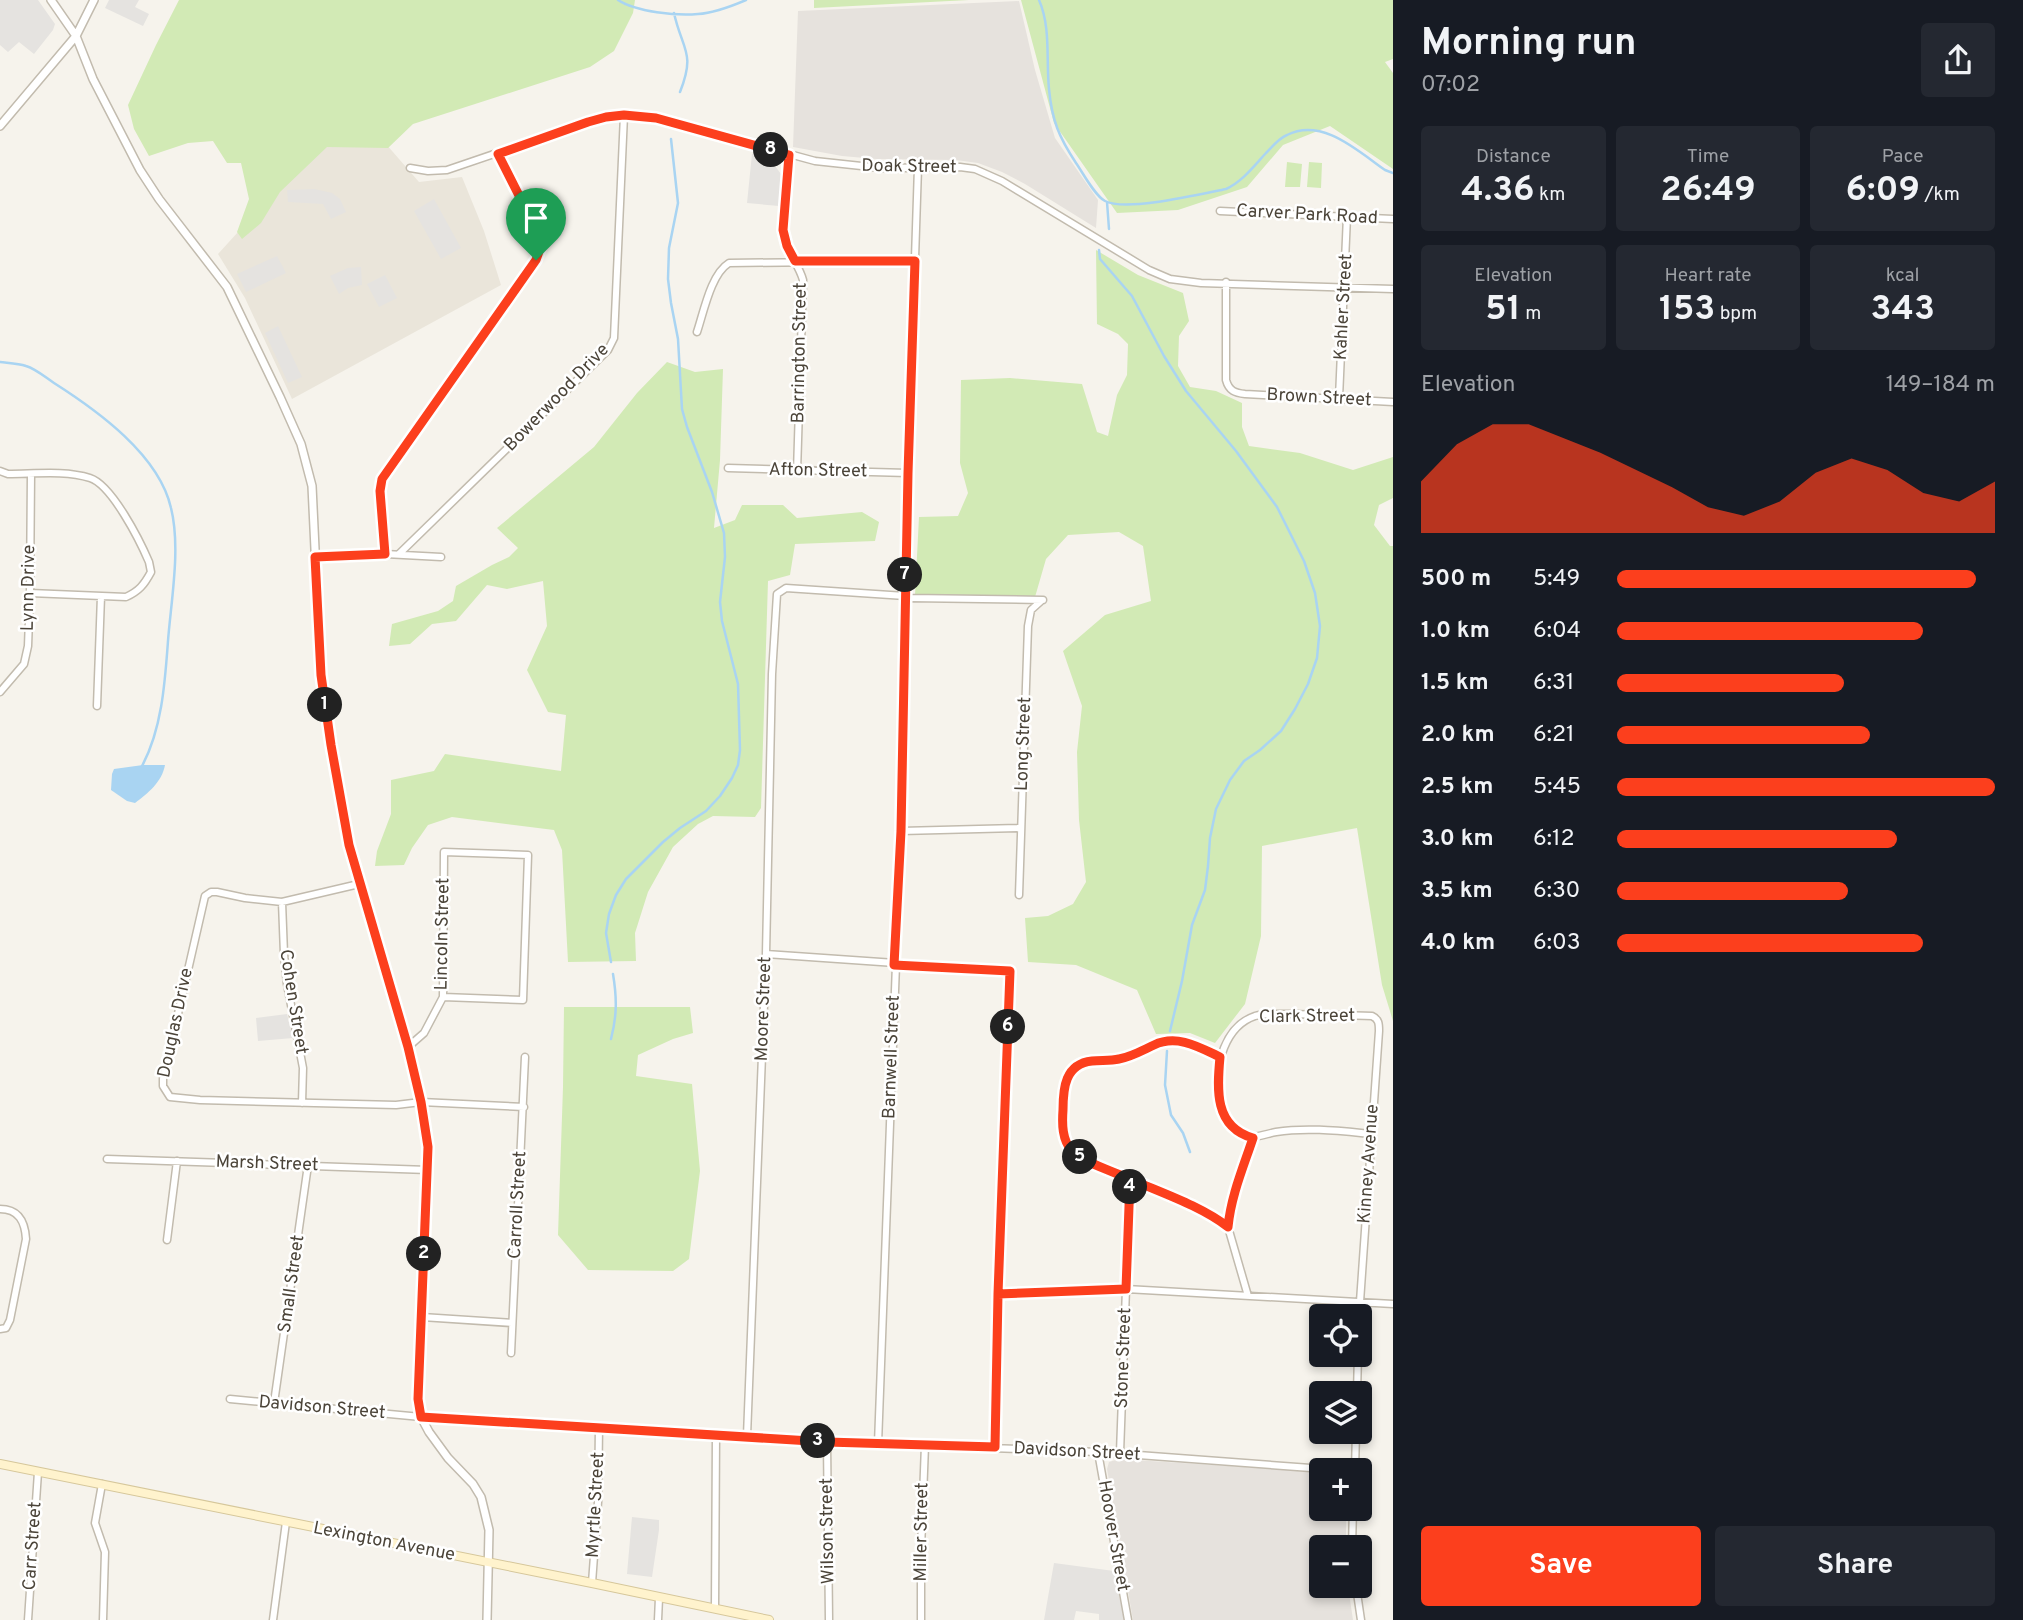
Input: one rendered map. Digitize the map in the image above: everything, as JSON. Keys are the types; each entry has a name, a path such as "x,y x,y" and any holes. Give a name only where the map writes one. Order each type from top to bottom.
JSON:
{"main road":[{"name":"Lexington Avenue","path":"0,1465 769,1620"}],"street":[{"path":"51,0 76,36 93,79 139,170 227,286 301,444 312,485 321,675 347,832 359,884 408,1047 428,1147 418,1399 421,1417 439,1447 473,1484 481,1497 489,1530 488,1620"},
{"path":"0,126 76,36 94,0"},
{"name":"Doak Street","path":"410,168 447,170 606,117 624,115 656,118 789,155 855,166 960,167 991,175 1130,260 1159,275 1180,281 1393,289"},
{"name":"Bowerwood Drive","path":"399,554 608,350 614,338 624,115"},
{"path":"385,554 380,491 382,479 539,254 541,246 537,231 498,154"},
{"name":"Barrington Street","path":"789,155 783,230 787,246 803,280 797,472"},
{"name":"Barnwell Street","path":"878,1444 901,831 908,473 918,167"},
{"name":"Carver Park Road","path":"1220,211 1393,219"},
{"name":"Kahler Street","path":"1339,398 1347,216"},
{"path":"697,332 714,281 722,267 729,263 915,261"},
{"name":"Brown Street","path":"1226,282 1226,380 1234,392 1393,401"},
{"name":"Afton Street","path":"728,468 908,473"},
{"path":"0,471 8,474 74,475 91,478 102,484 117,504 145,553 151,572 143,586 125,597 30,593"},
{"name":"Lynn Drive","path":"0,692 24,664 28,646 31,474"},
{"path":"315,557 385,554 441,557"},
{"name":"Moore Street","path":"747,1436 777,594 786,588 905,596"},
{"path":"97,706 102,596"},
{"name":"Long Street","path":"905,596 1043,600 1034,607 1029,616 1019,895"},
{"path":"901,831 1021,828"},
{"name":"Lincoln Street","path":"408,1047 424,1033 443,997 444,852 527,855 523,1000 443,997"},
{"name":"Douglas Drive","path":"359,884 282,902 217,892 205,896 163,1086 170,1097 302,1103 396,1105 421,1102 524,1107"},
{"name":"Cohen Street","path":"282,902 287,984 303,1068 302,1103"},
{"path":"766,954 1010,971 995,1447"},
{"name":"Clark Street","path":"1220,1057 1228,1038 1238,1026 1257,1015 1372,1016"},
{"name":"Kinney Avenue","path":"1360,1303 1379,1031 1378,1022 1372,1016"},
{"path":"1228,1227 1177,1200 1074,1153 1067,1144 1063,1131 1063,1099 1069,1073 1085,1062 1119,1059 1158,1043 1178,1040 1220,1057 1218,1092 1225,1116 1233,1128 1243,1135 1253,1138 1299,1130 1371,1134"},
{"name":"Carroll Street","path":"511,1353 525,1057"},
{"path":"1248,1296 1228,1227 1236,1186 1253,1138"},
{"name":"Marsh Street","path":"107,1159 428,1170"},
{"path":"167,1240 177,1161"},
{"name":"Small Street","path":"274,1403 308,1165"},
{"name":"Stone Street","path":"1120,1454 1130,1179"},
{"path":"0,1209 8,1209 19,1215 25,1228 26,1239 10,1320 6,1328 0,1329"},
{"path":"998,1294 1126,1289 1393,1304"},
{"path":"422,1317 512,1323"},
{"name":"Davidson Street","path":"230,1399 421,1417 827,1442 1098,1452 1309,1468"},
{"name":"Myrtle Street","path":"592,1583 598,1502 599,1427"},
{"path":"715,1608 716,1434"},
{"name":"Wilson Street","path":"827,1442 829,1620"},
{"name":"Miller Street","path":"921,1620 925,1445"},
{"name":"Hoover Street","path":"1098,1452 1128,1620"},
{"name":"Carr Street","path":"28,1620 38,1472"},
{"path":"102,1484 95,1523 106,1562 103,1620"},
{"path":"273,1620 286,1522"},
{"path":"658,1620 659,1598"},
{"path":"1358,1598 1361,1620"}],"shaded area":[{"path":"0,0 38,0 55,24 34,54 19,42 8,52 0,45"},
{"path":"109,0 139,0 135,7 149,14 143,26 105,8"},
{"path":"1019,1 1055,138 1098,200 1096,228 1025,184 978,163 956,160 876,159 793,147 798,11"},
{"path":"322,140 386,144 419,182 462,177 484,231 501,285 292,399 245,298 218,254"},
{"path":"752,154 776,159 775,166 781,174 779,206 747,203"},
{"path":"314,189 332,193 340,199 346,212 331,219 323,204 288,202 287,190"},
{"path":"434,199 461,248 441,259 414,211"},
{"path":"277,256 286,273 246,292 237,274"},
{"path":"361,267 362,285 348,288 339,294 330,276 348,268"},
{"path":"385,275 397,298 379,307 367,284"},
{"path":"278,326 302,377 288,383 265,333"},
{"path":"287,1014 293,1038 258,1041 256,1018"},
{"path":"1119,1459 1309,1471 1309,1521 1346,1521 1346,1535 1309,1535 1309,1598 1350,1598 1353,1620 1133,1620 1107,1469 1109,1462"},
{"path":"632,1517 659,1520 652,1577 627,1574"},
{"path":"1054,1563 1114,1571 1124,1620 1099,1620 1099,1614 1076,1611 1074,1620 1044,1620"}],"green space":[{"path":"179,0 635,0 633,13 614,51 590,67 413,124 388,148 327,147 280,192 261,223 242,239 237,232 249,199 241,163 227,163 213,141 188,143 149,156 134,129 128,105"},
{"path":"814,0 969,0 814,8"},
{"path":"1021,0 1393,0 1393,59 1385,62 1393,73 1393,169 1330,126 1283,145 1247,187 1178,210 1117,213 1054,123"},
{"path":"1287,162 1302,164 1300,187 1285,187"},
{"path":"1309,162 1322,163 1321,188 1307,187"},
{"path":"1096,250 1138,275 1183,293 1189,321 1179,336 1178,366 1190,387 1216,391 1242,403 1242,427 1249,446 1300,453 1353,470 1393,457 1393,498 1379,505 1374,525 1390,546 1393,546 1393,1021 1382,985 1357,828 1262,846 1261,936 1245,1004 1215,1043 1190,1033 1156,1034 1137,990 1076,965 1028,962 1025,918 1048,916 1073,904 1086,882 1079,820 1077,752 1082,706 1063,651 1105,615 1151,601 1143,546 1119,532 1068,535 1046,559 1035,597 915,595 919,517 958,516 968,493 960,463 961,380 1010,378 1082,384 1097,432 1108,436 1117,395 1127,375 1128,344 1118,334 1097,324"},
{"path":"667,362 695,372 723,369 720,460 714,528 735,520 742,505 783,505 797,518 862,512 879,522 875,541 795,544 790,575 768,581 761,808 755,817 713,816 698,824 673,847 648,892 635,933 636,961 568,962 562,850 554,830 452,817 428,825 404,865 375,866 377,851 391,814 391,780 434,771 445,754 561,771 566,715 548,712 527,670 547,626 543,581 507,589 487,585 456,621 432,624 410,644 389,646 392,624 438,611 453,601 456,586 509,557 518,548 497,528 594,447 637,393"},
{"path":"564,1007 690,1007 693,1033 638,1055 636,1076 692,1084 700,1171 689,1259 673,1271 588,1270 558,1235"}],"water":[{"path":"165,765 158,782 135,803 111,790 114,769"}],"waterway":[{"path":"618,0 668,14 717,11 746,0"},
{"path":"1039,0 1047,32 1049,89 1054,120 1070,154 1093,189 1105,201 1115,204 1146,203 1226,189 1243,178 1281,138 1300,131 1326,133 1393,173"},
{"path":"674,13 687,59 685,79 680,92"},
{"path":"611,962 606,933 616,895 626,879 663,842 706,811 720,796 738,765 740,750 738,684 722,621 720,602 725,557 724,533 682,409 678,339 668,279 669,248 678,203 671,139"},
{"path":"1107,202 1109,229"},
{"path":"1099,250 1100,259 1132,296 1186,391 1236,451 1277,507 1304,561 1315,593 1320,626 1317,658 1295,709 1281,731 1244,761 1230,780 1216,809 1205,890 1192,925 1170,1031"},
{"path":"0,362 20,364 33,369 107,421 154,470 171,508 175,540 174,574 165,673 158,721 142,766"},
{"path":"611,1039 616,1007 613,974"},
{"path":"1167,1051 1165,1085 1171,1115 1183,1133 1190,1152"}],"route":[{"path":"536,260 382,479 380,491 385,554 315,557 321,675 349,845 408,1047 428,1147 418,1399 421,1417 827,1442 995,1447 998,1294 1126,1289 1130,1179 1228,1227 1236,1186 1253,1138 1233,1128 1225,1116 1218,1092 1220,1057 1197,1046 1178,1040 1167,1041 1119,1059 1094,1060 1078,1065 1069,1073 1064,1089 1064,1137 1070,1149 1080,1157 1130,1179 1128,1234 1126,1289 1062,1292 998,1294 1010,971 894,965 901,831 915,261 795,261 783,230 789,155 656,118 624,115 588,122 498,154 540,239 541,246 536,260"}]}
